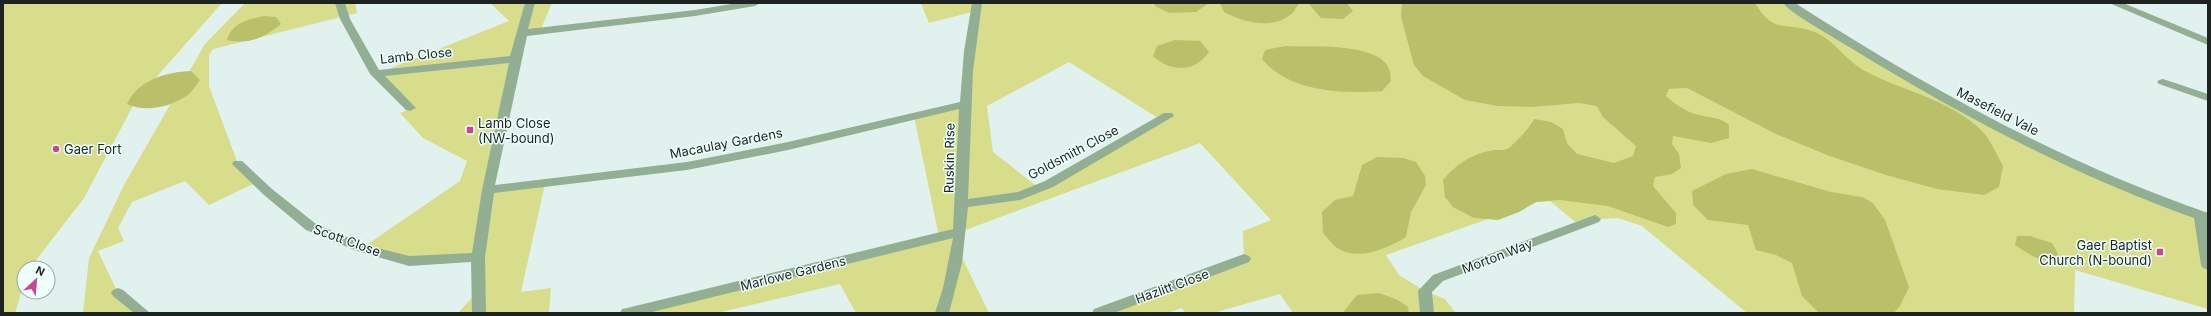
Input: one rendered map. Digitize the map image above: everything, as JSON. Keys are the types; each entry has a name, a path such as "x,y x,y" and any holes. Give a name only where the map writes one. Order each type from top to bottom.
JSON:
{"street":[{"name":"Lamb Close","path":"340,3 345,19 376,74 515,59"},
{"path":"479,313 478,257 488,190 515,59 530,3"},
{"path":"522,33 695,13 755,3"},
{"name":"Ruskin Rise","path":"942,313 952,286 959,232 962,204 965,104 969,51 977,3"},
{"name":"Masefield Vale","path":"1788,3 1902,75 1981,119 2069,162 2204,217"},
{"path":"2114,3 2208,42"},
{"path":"376,74 410,108"},
{"path":"2163,82 2208,98"},
{"name":"Macaulay Gardens","path":"488,190 687,166 788,146 965,104"},
{"name":"Goldsmith Close","path":"962,204 1020,196 1049,184 1168,116"},
{"name":"Scott Close","path":"238,164 268,192 311,228 362,248 410,261 478,257"},
{"path":"2204,217 2208,265"},
{"name":"Morton Way","path":"1427,313 1425,290 1438,278 1595,219"},
{"name":"Marlowe Gardens","path":"627,313 959,232"},
{"name":"Hazlitt Close","path":"1099,313 1244,259"},
{"path":"118,293 143,313"}],"green space":[{"name":"Gaer Fort","path":"3,3 222,3 136,100 84,198 36,260 16,260 16,300 19,300 15,313 3,313"},
{"path":"245,3 355,3 357,13 213,49 209,55 209,86 238,164 257,182 209,205 185,181 132,202 118,228 124,241 98,251 118,293 143,313 83,313 89,258 124,185 205,44"},
{"path":"490,3 552,3 540,31 522,33 488,190 545,184 521,292 551,288 549,313 458,313 479,290 478,257 409,261 362,248 460,181 467,161 423,138 400,113 410,109 376,74 509,21"},
{"path":"921,3 1788,3 1981,119 2200,216 2208,265 2208,309 2075,270 2074,313 1747,313 1642,226 1618,218 1599,219 1579,225 1550,201 1536,202 1386,255 1399,275 1425,291 1445,299 1456,313 1293,313 1280,294 1213,313 1185,313 1182,308 1167,313 1099,313 1244,259 1243,231 1271,220 1200,143 960,232 957,247 989,313 856,313 840,284 717,313 627,313 939,237 914,116 965,104 976,11 929,23","holes":["1069,62 1161,120 1039,188 993,152 987,106"]},
{"path":"1154,3 1209,3 1196,12 1169,13 1155,6"},
{"path":"1220,3 1300,3 1292,14 1282,20 1257,23 1240,19 1224,12"},
{"path":"1308,3 1347,3 1353,11 1343,19 1321,18"},
{"path":"1402,3 1755,3 1762,14 1776,24 1807,29 1817,33 1830,41 1853,63 1867,72 1943,104 1971,121 1986,136 2003,166 1999,187 1984,195 1937,189 1886,175 1827,155 1776,134 1687,88 1669,89 1666,96 1681,108 1694,114 1719,119 1729,125 1729,138 1711,143 1673,136 1672,144 1679,154 1681,168 1672,174 1655,177 1653,186 1676,213 1676,224 1668,227 1608,206 1559,200 1536,202 1519,212 1498,220 1474,218 1453,207 1445,197 1443,180 1457,166 1475,155 1491,150 1507,149 1522,135 1534,119 1551,122 1563,129 1567,143 1577,154 1614,163 1633,156 1636,146 1603,117 1597,106 1579,103 1531,107 1498,106 1465,100 1423,76 1414,65 1401,17"},
{"path":"264,16 276,17 281,24 262,37 256,39 243,42 227,40 233,29 241,23"},
{"path":"1175,40 1200,41 1209,52 1197,64 1182,68 1167,65 1153,56 1157,46"},
{"path":"1285,46 1342,48 1372,54 1383,60 1389,69 1391,81 1382,91 1367,92 1334,91 1302,84 1273,70 1262,59 1265,50"},
{"path":"191,71 200,80 190,94 174,103 150,108 134,107 127,104 138,89 145,83 172,73"},
{"path":"1377,157 1403,158 1416,162 1425,176 1426,185 1411,212 1406,237 1374,252 1356,254 1347,252 1337,248 1323,233 1322,212 1335,200 1353,196 1362,165"},
{"path":"1752,169 1831,192 1862,197 1873,203 1885,220 1909,287 1900,306 1894,313 1819,313 1802,296 1792,263 1776,255 1756,250 1748,225 1708,220 1693,205 1692,191 1726,174"},
{"path":"2017,236 2030,236 2052,243 2061,259 2048,261 2031,255 2015,245"},
{"path":"1379,293 1398,300 1408,307 1409,313 1344,313 1357,295"}],"place":[{"name":"Lamb Close (NW-bound)","path":"470,130"},
{"name":"Gaer Fort","path":"56,149"},
{"name":"Gaer Baptist Church (N-bound)","path":"2160,252"}]}
